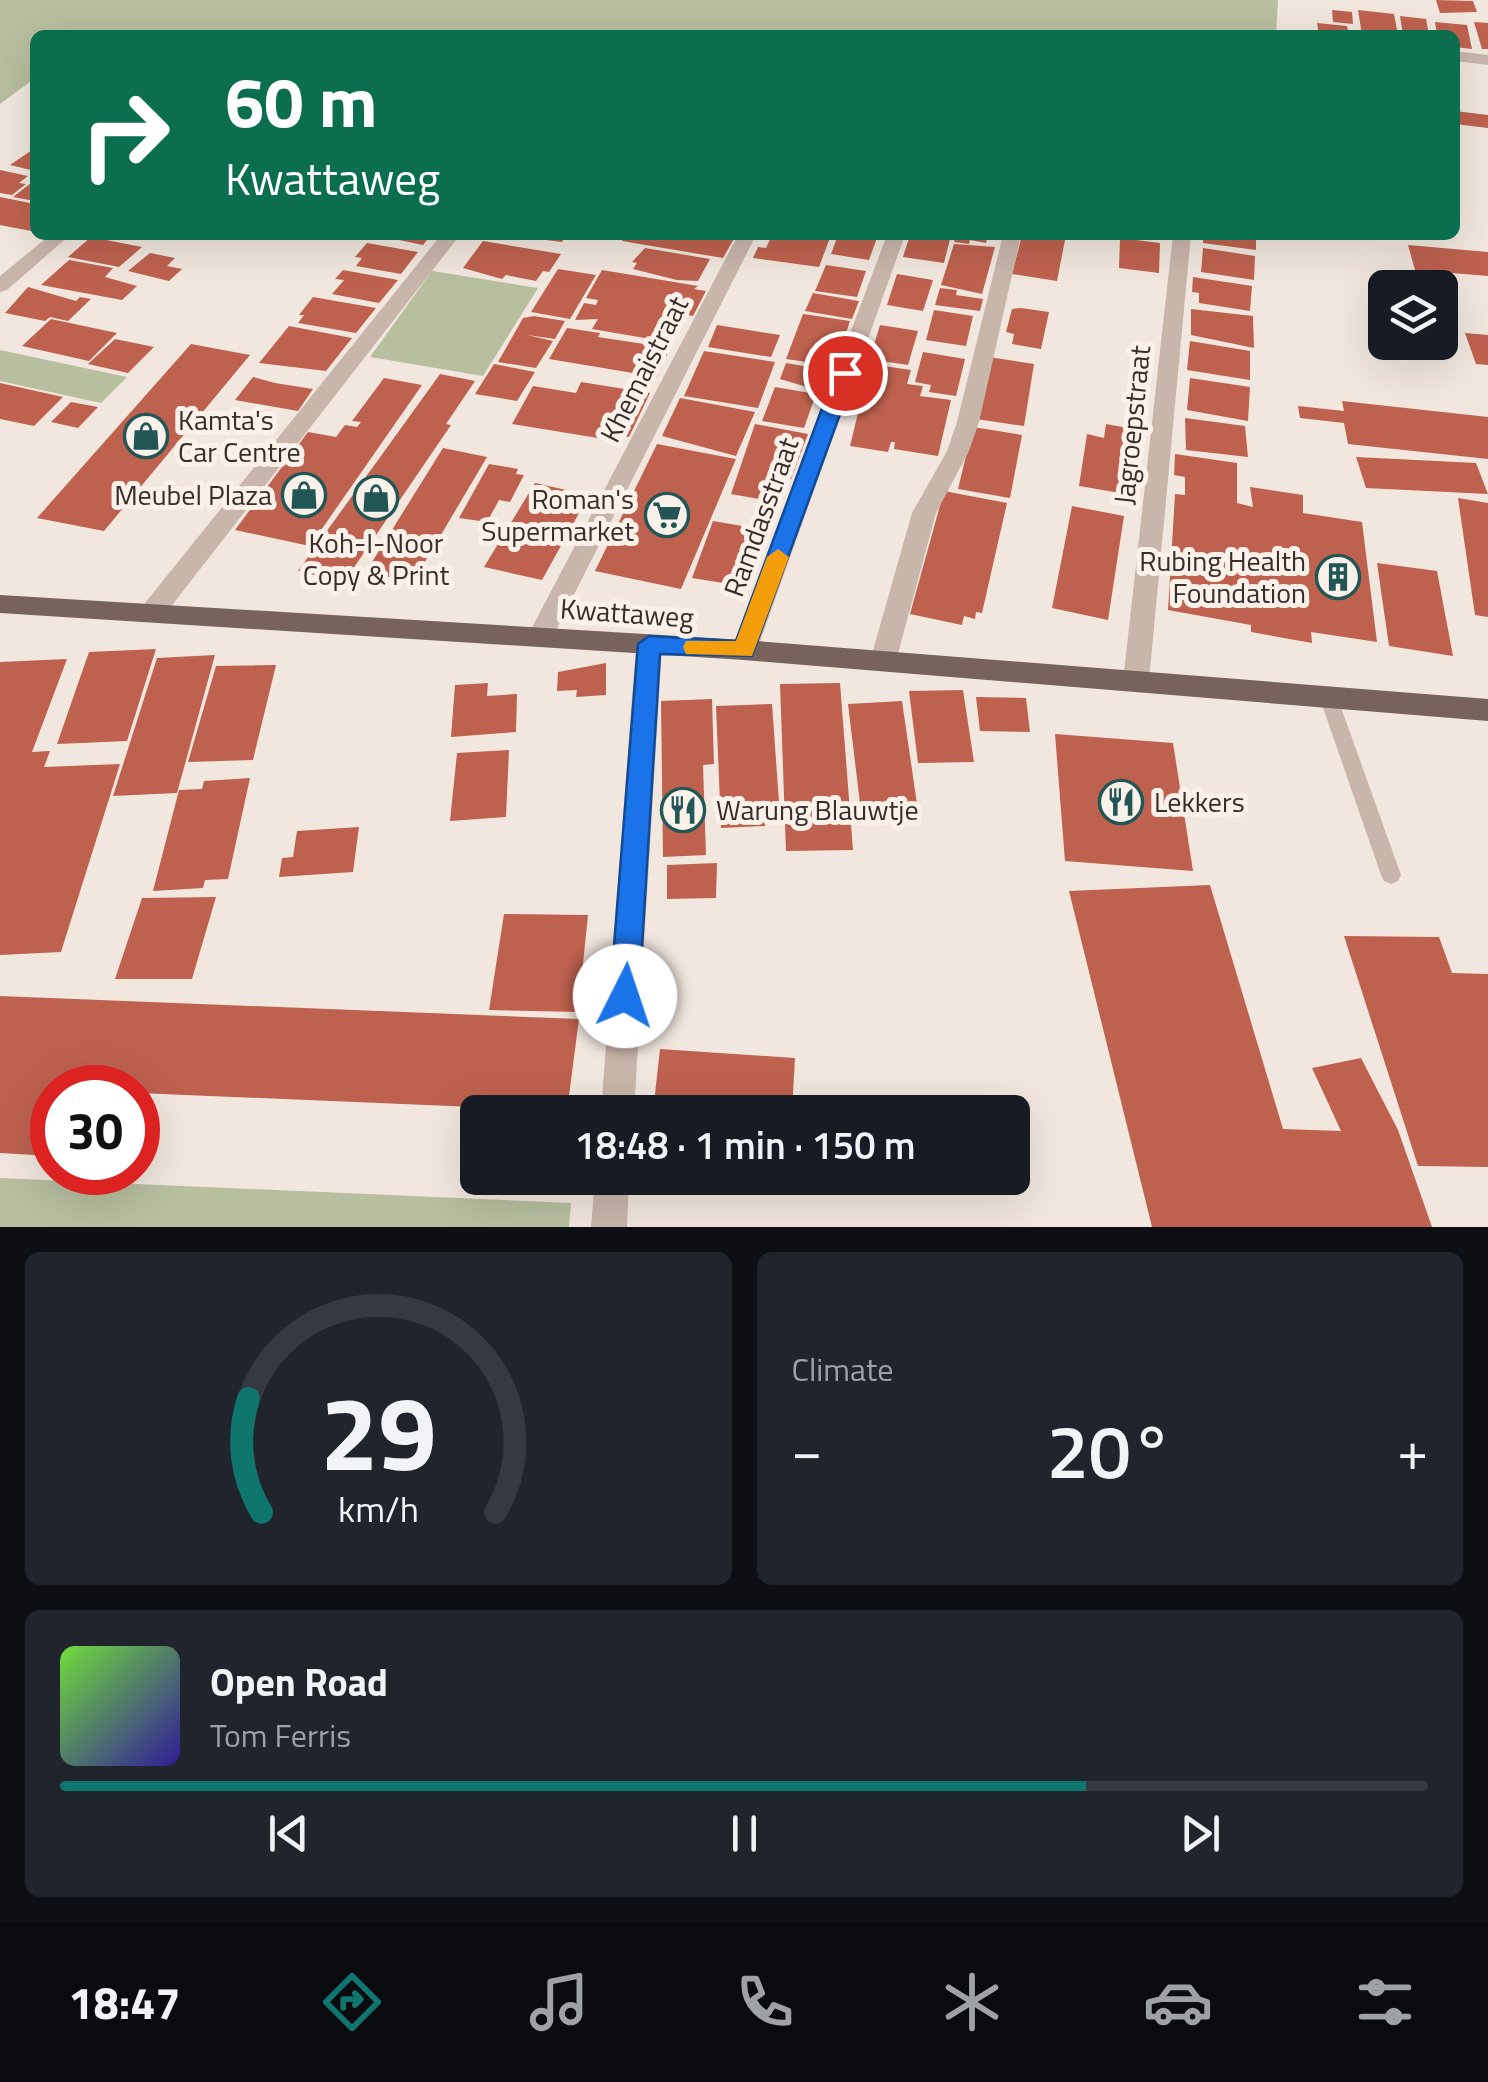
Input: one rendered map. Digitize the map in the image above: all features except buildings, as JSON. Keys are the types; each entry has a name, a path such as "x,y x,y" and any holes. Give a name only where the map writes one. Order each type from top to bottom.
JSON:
{"main road":[{"name":"Kwattaweg","path":"0,604 744,650 1488,710"}],"street":[{"path":"1460,57 1488,60"},
{"path":"0,286 56,240"},
{"path":"150,615 447,240"},
{"name":"Khemaistraat","path":"540,637 744,240"},
{"name":"Ramdasstraat","path":"744,650 894,240"},
{"path":"883,661 924,513 958,451 968,422 1011,240"},
{"name":"Jagroepstraat","path":"1136,681 1181,240"},
{"path":"617,1095 649,644"},
{"path":"609,1227 611,1195"}],"lane":[{"path":"1329,699 1391,875"}],"green space":[{"path":"0,0 1278,0 1276,30 30,30 30,82 0,104"},
{"path":"432,271 538,288 483,376 370,357"},
{"path":"0,350 127,377 101,403 0,381"},
{"path":"0,1178 30,1179 30,1195 160,1195 160,1185 571,1203 569,1227 0,1227"}],"slow traffic":[{"path":"695,647 744,650 778,557"}],"place":[{"name":"Kamta's Car Centre","path":"146,436"},
{"name":"Meubel Plaza","path":"304,495"},
{"name":"Koh-I-Noor Copy & Print","path":"376,498"},
{"name":"Roman's Supermarket","path":"667,515"},
{"name":"Rubing Health Foundation","path":"1338,577"},
{"name":"Lekkers","path":"1121,802"},
{"name":"Warung Blauwtje","path":"683,810"}],"route":[{"path":"625,996 649,644 744,650 845,373"}]}
